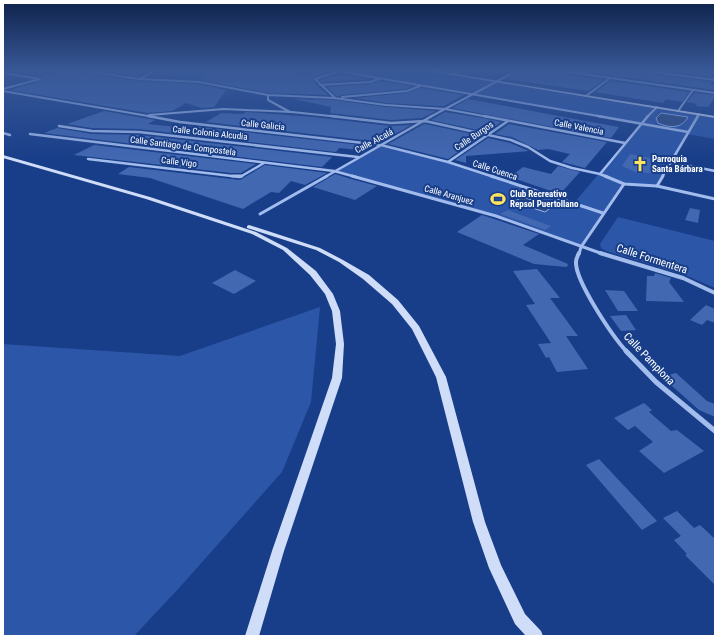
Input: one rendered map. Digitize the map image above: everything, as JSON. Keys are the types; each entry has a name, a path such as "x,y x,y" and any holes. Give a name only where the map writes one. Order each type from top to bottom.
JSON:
{"street":[{"name":"Calle Galicia","path":"55,100 180,122 381,145"},
{"path":"268,100 292,112"},
{"name":"Calle Valencia","path":"348,100 386,105 445,109 625,143"},
{"name":"Calle Alcalá","path":"260,214 358,157 463,100"},
{"path":"500,100 688,132"},
{"path":"609,100 715,117"},
{"path":"678,111 686,100"},
{"path":"600,174 641,124 657,108"},
{"path":"142,116 224,109 292,112 391,123 425,121 518,142 550,161 572,168 600,174 624,184 656,186 715,199"},
{"path":"656,186 699,114"},
{"name":"Calle Burgos","path":"448,162 508,121"},
{"name":"Calle Colonia Alcudia","path":"59,126 92,131 141,132 358,157"},
{"path":"3,133 10,136"},
{"name":"Calle Santiago de Compostela","path":"30,134 334,171"},
{"name":"Calle Cuenca","path":"381,145 448,162 603,212"},
{"path":"3,156 210,218 254,233 285,249 313,273 329,294 336,311 340,344 337,378 278,551 252,636"},
{"name":"Calle Vigo","path":"88,159 240,176 264,163"},
{"path":"671,162 715,171"},
{"name":"Calle Aranjuez","path":"334,171 496,216 581,247"},
{"name":"Calle Pamplona","path":"624,184 603,212 581,247 576,262 581,279 601,317 621,345 656,382 715,431"},
{"path":"210,218 265,231 330,255 366,277 395,302 416,328 441,378 479,522 495,568 520,618 536,636"},
{"name":"Calle Formentera","path":"581,247 683,278 715,293"}],"shaded area":[{"path":"502,100 608,100 715,117 715,139 687,134 657,186 624,184 581,247 495,216 334,171 381,145 448,162 574,203 641,124"},
{"path":"661,113 688,117 682,124 666,126 658,123 656,118"},
{"path":"522,197 553,206 545,212 514,202"},
{"path":"618,217 715,241 715,288 685,275 606,251 601,248 600,244"},
{"path":"320,307 311,402 282,472 180,587 134,636 3,636 3,344 180,356"}],"building":[{"path":"68,100 219,100 214,107 202,108 186,103 172,111 147,113"},
{"path":"297,100 334,100 386,107 436,111 422,118 391,120 330,113 331,107"},
{"path":"366,100 455,100 444,106 386,103"},
{"path":"467,100 472,100 619,127 611,138 452,108"},
{"path":"643,100 665,100 663,103"},
{"path":"670,100 684,100 682,102"},
{"path":"689,100 713,100 708,107 696,106 697,104 687,102"},
{"path":"104,111 155,120 148,124 196,129 199,127 369,146 367,149 360,148 359,150 339,148 336,152 139,129 92,128 67,124"},
{"path":"246,112 313,117 391,126 411,125 381,142 206,122 221,113 243,114"},
{"path":"445,112 501,122 487,132 431,120"},
{"path":"424,124 481,136 448,159 388,144"},
{"path":"509,124 607,142 585,168 562,162 570,154 548,149 538,150 512,137 495,134"},
{"path":"57,128 92,134 139,135 332,157 322,167 44,133"},
{"path":"488,138 510,143 529,151 466,156 466,163 455,160"},
{"path":"94,145 256,164 241,173 231,173 74,155"},
{"name":"Parroquia Santa Bárbara","path":"630,154 659,160 651,173 635,172 622,166"},
{"path":"265,165 327,173 305,185 291,181 279,193 271,192 243,209 150,178 118,174 129,167 240,180"},
{"path":"558,166 580,172 559,195 510,177 523,167 551,174"},
{"path":"335,174 377,186 355,200 313,187"},
{"path":"690,208 700,210 698,223 685,220"},
{"path":"508,210 551,226 545,230 500,214"},
{"path":"482,215 539,234 523,245 568,264 567,267 534,264 457,232"},
{"path":"661,258 680,263 675,272 658,267"},
{"path":"537,269 560,298 550,298 578,336 566,336 588,369 557,372 549,357 546,358 538,344 551,343 526,305 535,304 513,271"},
{"path":"235,270 256,281 234,294 212,283"},
{"path":"655,273 671,278 669,282 684,302 646,301 647,276 654,276"},
{"path":"605,290 624,291 638,311 618,311"},
{"path":"706,305 715,309 715,323 707,320 702,325 690,320"},
{"path":"626,315 636,330 621,331 610,316"},
{"path":"676,373 707,401 715,404 715,417 699,410 662,377"},
{"path":"644,403 652,410 649,412 671,431 677,430 704,451 664,473 639,451 653,442 635,426 628,430 614,418"},
{"path":"599,459 657,521 642,530 586,465"},
{"path":"677,511 694,528 700,525 715,539 715,585 685,555 687,554 674,540 681,536 663,518"}],"place":[{"name":"Parroquia Santa Bárbara","path":"640,164"},
{"name":"Club Recreativo Repsol Puertollano","path":"498,199"}]}
